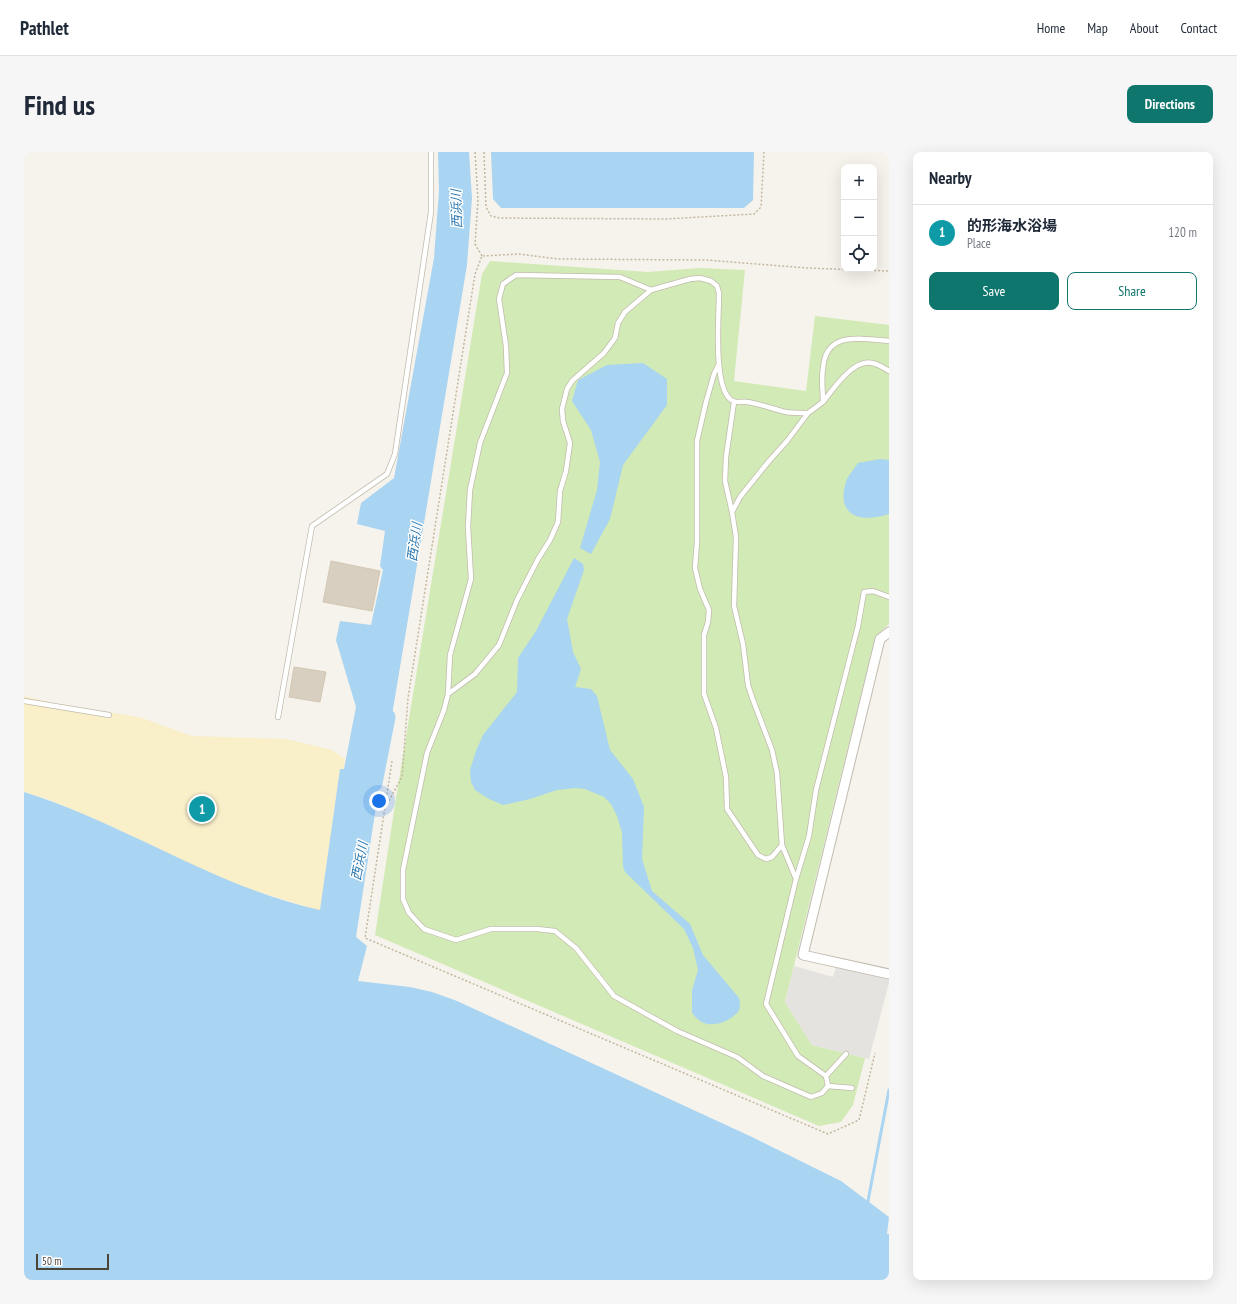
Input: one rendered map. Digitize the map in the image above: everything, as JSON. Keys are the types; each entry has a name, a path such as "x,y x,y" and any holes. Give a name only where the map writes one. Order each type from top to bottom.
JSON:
{"street":[{"path":"889,632 880,639 803,955 889,974"}],"lane":[{"path":"278,718 312,526 387,474 395,454 431,212 431,152"},
{"path":"651,290 620,277 516,275 503,284 499,299 506,346 507,373 480,443 470,490 468,527 471,579 450,655 448,694 444,710 427,753 403,870 403,899 409,913 424,929 456,940 491,929 537,929 556,932 576,948 614,996 677,1031 737,1057 763,1076 811,1097 822,1092 828,1086 852,1088"},
{"path":"448,694 475,674 499,645 517,600 538,559 550,540 558,522 560,491 568,465 570,443 563,421 562,409 567,389 572,381 604,352 615,338 618,323 625,312 651,290 690,279 700,278 711,281 716,286 718,293 717,340 719,364 724,390 728,398 734,402 747,402 788,412 808,413"},
{"path":"823,402 823,367 827,351 835,342 857,338 889,341"},
{"path":"732,512 740,497 787,441 808,413 823,402 849,372 862,363 871,362 889,371"},
{"path":"719,364 714,374 697,441 697,542 695,568 700,589 709,610 708,622 704,635 704,694 716,728 726,777 727,809 758,855 766,859 772,857 782,845"},
{"path":"734,402 726,457 725,481 736,537 734,606 743,644 748,685 752,700 772,750 777,773 782,845 796,879"},
{"path":"828,1086 826,1076 798,1056 766,1004 796,879 809,836 816,790 858,626 864,592 873,591 889,597"},
{"path":"24,701 109,715"},
{"path":"826,1076 846,1054"}],"path":[{"path":"475,152 478,200 475,244 482,256"},
{"path":"484,152 486,207 491,216 500,218 666,219 711,218 754,214 761,207 764,152"},
{"path":"482,256 519,254 558,259 706,260 807,268 889,271"},
{"path":"385,808 402,777 408,698 475,274 482,256"},
{"path":"392,761 365,938 828,1134 859,1120 875,1053"}],"green space":[{"path":"490,261 648,272 699,268 745,270 734,381 806,391 815,316 889,325 889,624 875,637 785,1002 812,1045 865,1058 853,1105 841,1122 819,1126 375,935 482,274"}],"sand":[{"path":"24,696 54,703 139,717 192,736 286,739 332,750 345,759 344,769 340,769 320,911 249,889 198,868 115,828 50,800 24,792"}],"shaded area":[{"path":"838,961 889,972 889,983 869,1059 812,1045 785,1002 794,966 833,977"}],"water":[{"path":"438,152 469,152 472,198 467,265 388,739 378,739 374,760 383,761 356,937 367,946 358,981 410,987 432,992 457,1001 752,1137 841,1181 889,1217 887,1234 889,1234 889,1280 24,1280 24,792 62,805 207,871 244,886 281,900 320,910 340,769 344,769 356,707 336,640 340,621 371,625 383,570 380,566 385,531 357,524 361,503 394,478 434,258 439,191"},
{"path":"491,152 754,152 753,200 744,208 501,208 493,199"},
{"path":"643,363 667,379 667,405 623,465 610,519 591,554 580,548 597,490 600,462 591,430 572,401 578,380 607,365"},
{"path":"880,459 889,460 889,514 868,518 859,517 852,514 847,509 844,501 844,491 847,479 858,463"},
{"path":"574,558 583,564 584,570 567,619 573,652 581,669 575,687 591,689 597,696 610,750 633,779 644,807 642,859 652,891 690,924 703,955 739,998 739,1010 734,1016 717,1024 704,1023 697,1019 692,1013 692,990 698,970 693,948 684,929 625,872 623,866 622,833 617,816 611,804 604,797 585,789 575,788 557,790 530,799 503,805 489,799 475,790 471,782 470,770 483,735 517,692 518,658 536,631"}],"building":[{"path":"331,561 380,571 372,611 323,602"},
{"path":"294,667 326,672 320,702 289,697"}],"waterway":[{"name":"西浜川","path":"374,783 387,717"},
{"path":"868,1201 889,1090"}],"place":[{"name":"的形海水浴場","path":"202,809"}]}
